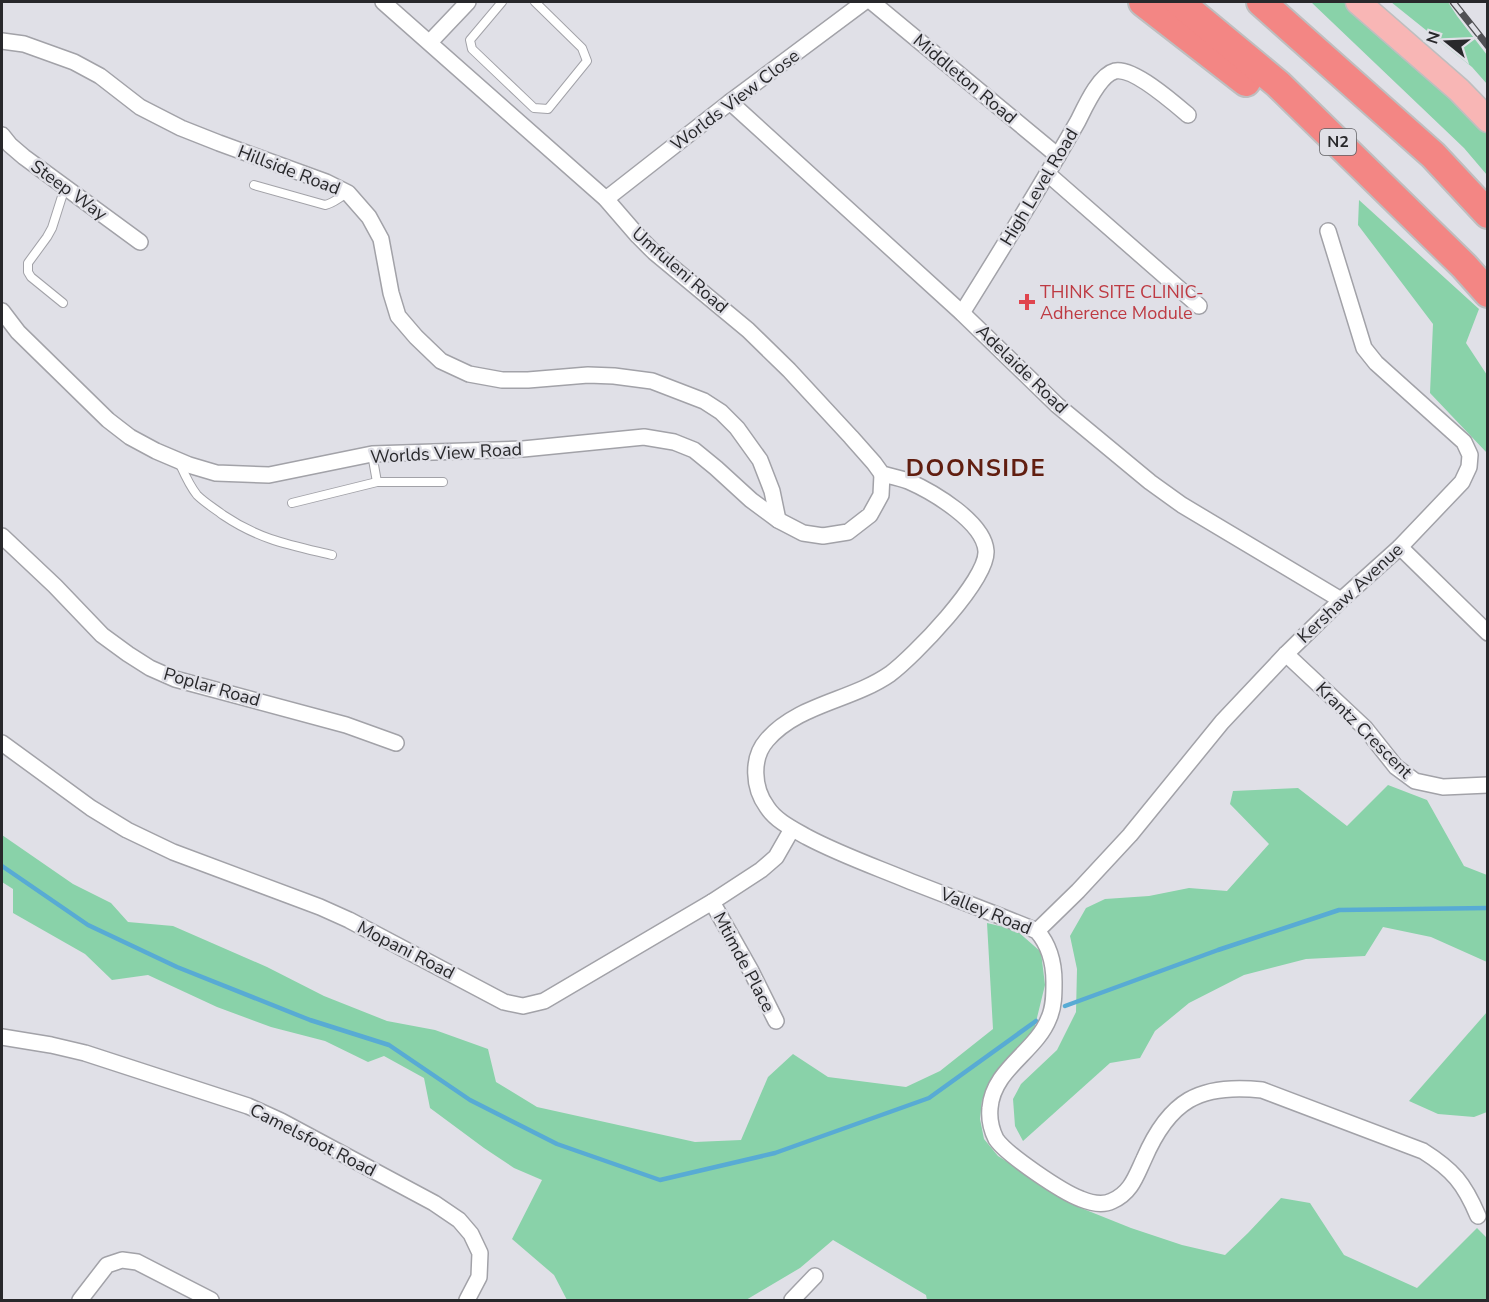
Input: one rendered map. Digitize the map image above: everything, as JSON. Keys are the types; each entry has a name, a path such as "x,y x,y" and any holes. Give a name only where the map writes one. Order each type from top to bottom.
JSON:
{"highway":[{"path":"1143,2 1289,115 1304,124 1329,133"},
{"name":"N2","path":"1179,2 1278,84 1464,266 1488,293"},
{"path":"1261,2 1433,155 1488,214"},
{"path":"1290,2 1384,89 1412,120 1433,155"}],"main road":[{"path":"1358,2 1459,90 1488,120"}],"street":[{"name":"Umfuleni Road","path":"383,2 606,199 654,252 748,330 789,370 882,474"},
{"path":"430,42 468,2"},
{"name":"Worlds View Close","path":"606,199 730,102 864,2"},
{"name":"Middleton Road","path":"872,2 1058,156"},
{"name":"Hillside Road","path":"2,40 24,44 74,62 100,76 140,106 181,128 326,182 348,193 369,217 381,239 398,316 441,361 469,374 502,380 588,375 652,381 704,401 721,412 738,428 760,460 772,491 778,520"},
{"name":"High Level Road","path":"962,313 1048,174 1095,89 1106,77 1113,71 1122,70 1165,95 1188,115"},
{"name":"Adelaide Road","path":"730,102 962,313 1057,405 1150,482 1182,505 1341,600"},
{"name":"Steep Way","path":"2,135 24,157 140,242"},
{"path":"1048,174 1199,306"},
{"name":"Kershaw Avenue","path":"1037,931 1130,835 1222,722 1286,654 1400,547 1462,482 1469,467 1470,455 1464,442 1376,363 1364,348 1328,231"},
{"name":"Worlds View Road","path":"2,311 18,332 108,420 130,437 178,461 216,474 269,475 372,454 523,450 644,437 674,442 694,450 751,500 778,520 803,533 823,536 848,532 870,515 881,495 882,474"},
{"name":"Valley Road","path":"882,474 906,480 926,490 962,515 978,531 984,542 986,554 982,569 969,590 913,655 890,674 865,689 797,716 780,727 765,741 758,755 755,772 758,788 766,807 792,829 831,850 1037,931 1044,939 1054,970 1054,995 1049,1017 1040,1034 1002,1077 993,1091 990,1106 990,1121 996,1137 1006,1151 1082,1200 1098,1204 1111,1202 1126,1193 1134,1181 1155,1134 1167,1117 1196,1096 1219,1089 1241,1087 1280,1095 1423,1151 1440,1162 1456,1178 1469,1194 1478,1216"},
{"name":"Poplar Road","path":"2,536 102,635 150,668 175,679 345,725 396,743"},
{"path":"1400,547 1488,633"},
{"name":"Krantz Crescent","path":"1286,654 1365,728 1396,767 1415,781 1443,788 1488,785"},
{"name":"Mopani Road","path":"2,743 91,808 127,830 173,852 310,903 504,1002 523,1006 544,1001 712,902 761,870 776,857 792,829"},
{"name":"Mtimde Place","path":"712,902 776,1021"},
{"name":"Camelsfoot Road","path":"3,1042 51,1045 85,1053 248,1107 281,1121 434,1203 459,1220 471,1234 480,1252 479,1277 467,1300"},
{"path":"80,1300 107,1265 122,1260 137,1262 211,1300"},
{"path":"792,1300 815,1276"}],"lane":[{"path":"502,2 470,40 472,49 534,108 548,109 587,61 582,48 535,2"},
{"path":"254,185 325,205 334,203 348,193"},
{"path":"63,303 31,277 28,272 28,263 52,228 65,187"},
{"path":"372,454 377,482"},
{"path":"178,461 197,495 236,523 261,537 332,555"},
{"path":"292,503 377,482 443,482"}],"green space":[{"path":"1311,2 1346,2 1487,129 1487,175 1464,148"},
{"path":"1391,2 1448,2 1487,55 1487,84 1472,67"},
{"path":"1359,200 1479,309 1466,343 1487,375 1487,453 1430,393 1433,324 1358,225"},
{"path":"1388,785 1427,800 1464,866 1487,875 1487,962 1431,937 1383,927 1365,956 1306,959 1244,975 1189,1003 1155,1031 1140,1058 1110,1063 1023,1141 1015,1126 1013,1099 1021,1084 1057,1050 1076,1012 1077,969 1070,936 1086,908 1105,899 1149,896 1189,888 1227,891 1269,844 1230,804 1233,791 1298,788 1347,826"},
{"path":"2,835 73,884 111,903 128,922 173,926 267,967 324,996 387,1021 435,1030 488,1049 496,1082 537,1107 695,1142 741,1140 768,1077 793,1054 828,1077 906,1087 940,1071 993,1029 987,923 1016,930 1041,952 1045,985 1034,1030 990,1083 982,1100 980,1119 984,1139 998,1156 1081,1208 1182,1245 1225,1255 1281,1198 1310,1203 1344,1255 1417,1288 1477,1228 1487,1238 1487,1300 927,1300 926,1295 833,1240 800,1268 746,1300 567,1300 554,1275 512,1239 542,1180 514,1168 430,1108 424,1078 384,1056 368,1062 325,1041 271,1027 217,1007 148,975 112,980 85,954 13,913 13,889 2,882"},
{"path":"1487,1012 1487,1112 1474,1117 1438,1114 1409,1101"}],"waterway":[{"path":"2,866 88,925 177,967 310,1020 389,1045 470,1100 557,1144 660,1180 775,1153 929,1098 1036,1021"},
{"path":"1065,1006 1218,950 1339,910 1488,908"}],"railway":[{"path":"1453,2 1488,46"}],"place":[{"name":"THINK SITE CLINIC- Adherence Module","path":"1027,302"}],"district":[{"name":"DOONSIDE","path":"976,468"}]}
